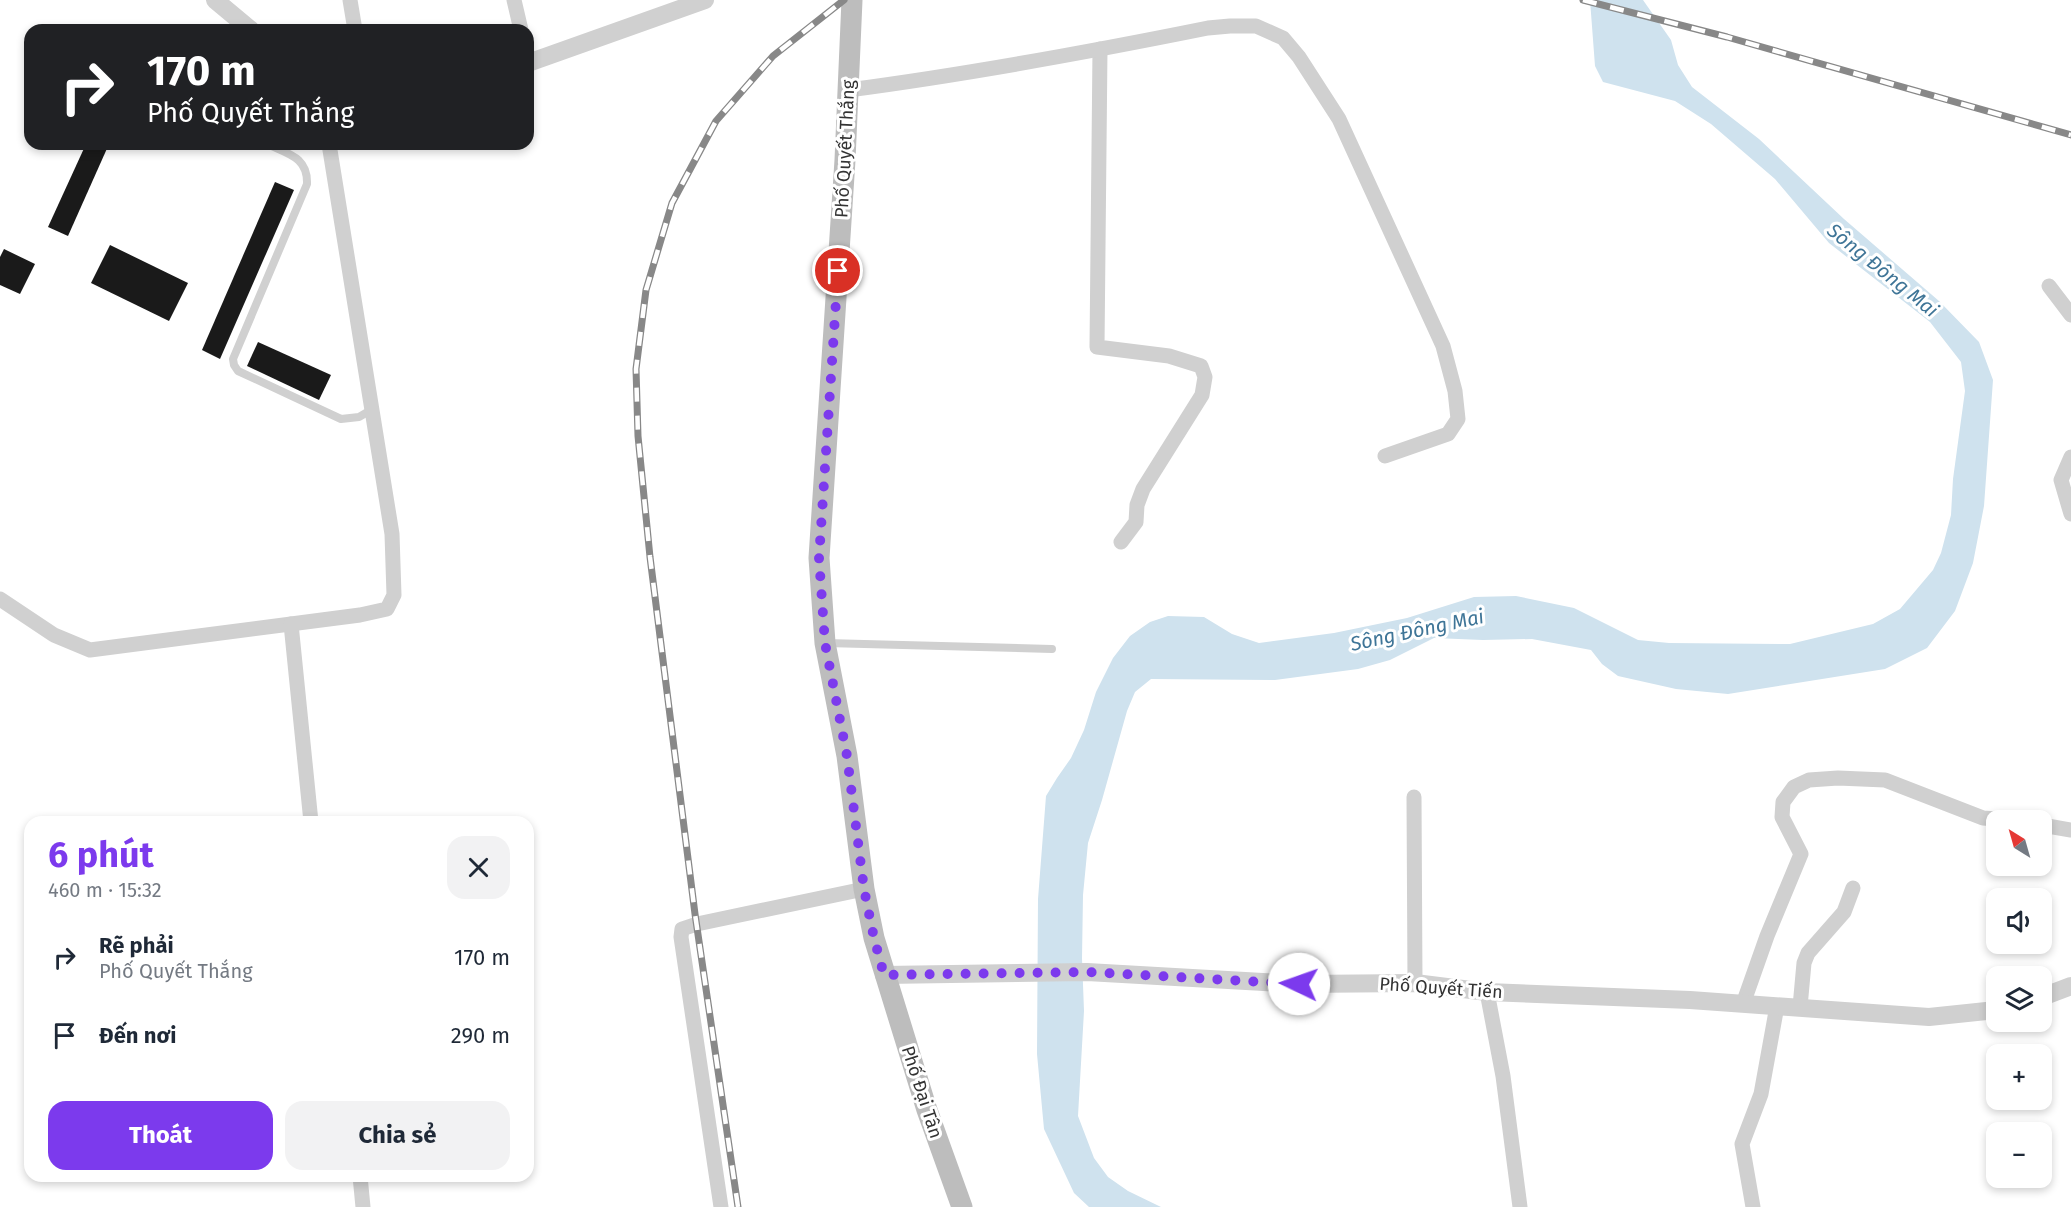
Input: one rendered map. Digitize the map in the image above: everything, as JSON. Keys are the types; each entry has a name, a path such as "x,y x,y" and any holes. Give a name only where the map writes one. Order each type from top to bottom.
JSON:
{"main road":[{"name":"Phố Quyết Thắng","path":"852,0 819,558 825,643 847,756 864,889 884,975"},
{"name":"Phố Đại Tân","path":"884,975 927,1110 962,1207"}],"street":[{"path":"214,0 241,24"},
{"path":"350,0 355,24"},
{"path":"514,0 520,24"},
{"path":"534,59 705,0"},
{"path":"848,90 947,77 1208,28 1256,27 1283,38 1299,57 1339,119 1443,346 1455,391 1458,419 1448,434 1385,456"},
{"path":"1100,49 1097,348 1170,356 1201,366 1205,377 1202,395 1152,472 1137,505 1136,522 1121,543"},
{"path":"0,599 54,635 90,650 360,615 387,609 394,595 392,534 330,150"},
{"path":"2049,286 2071,315"},
{"path":"2071,457 2061,480 2071,514"},
{"path":"291,624 310,816"},
{"path":"1743,1004 1767,936 1801,854 1782,817 1783,802 1794,786 1809,780 1838,778 1885,780 1986,818"},
{"path":"1414,797 1415,983"},
{"path":"2052,827 2071,830"},
{"path":"1800,1007 1804,963 1808,953 1844,912 1853,888"},
{"path":"721,1207 681,937 682,929 864,889"},
{"name":"Phố Quyết Tiến","path":"884,975 1087,972 1299,984 1415,983 1486,992 1800,1007 1929,1017 1986,1011"},
{"path":"2052,993 2071,986"},
{"path":"1486,992 1503,1076 1520,1207"},
{"path":"1753,1207 1742,1144 1761,1094 1777,1006"},
{"path":"361,1182 363,1207"}],"lane":[{"path":"280,150 304,165 308,172 307,184 233,359 234,366 238,371 341,419 359,417 371,410"},
{"path":"825,643 1052,649"}],"water":[{"name":"Sông Đông Mai","path":"1590,0 1643,0 1671,40 1678,65 1692,87 1759,139 1844,219 1939,301 1979,342 1993,380 1984,506 1973,563 1955,611 1927,648 1885,669 1728,694 1676,689 1618,676 1602,664 1591,650 1532,639 1434,638 1390,660 1358,669 1275,680 1151,679 1135,692 1127,711 1088,843 1083,895 1084,1011 1078,1116 1094,1158 1108,1177 1128,1191 1161,1207 1089,1207 1074,1193 1044,1129 1037,1054 1038,899 1046,796 1071,758 1084,730 1096,692 1113,658 1130,636 1150,622 1168,616 1204,617 1232,634 1259,643 1334,633 1407,618 1474,597 1516,596 1574,608 1638,640 1669,643 1790,644 1873,624 1900,609 1933,570 1941,553 1951,515 1953,479 1965,391 1961,362 1930,322 1829,243 1775,179 1711,124 1675,101 1603,82 1595,66"}],"building":[{"path":"83,150 106,150 68,236 48,227"},
{"path":"275,182 294,190 220,359 202,350"},
{"path":"110,245 188,283 169,321 91,283"},
{"path":"4,249 35,264 20,294 0,285 0,257"},
{"path":"258,342 331,375 319,400 247,366"}],"railway":[{"path":"738,1207 695,914 650,557 638,436 636,369 646,290 672,203 716,121 773,56 844,0"},
{"path":"1583,0 1727,37 2071,135"}],"route":[{"path":"838,271 819,558 825,643 847,756 864,889 884,975 1087,972 1299,984"}]}
